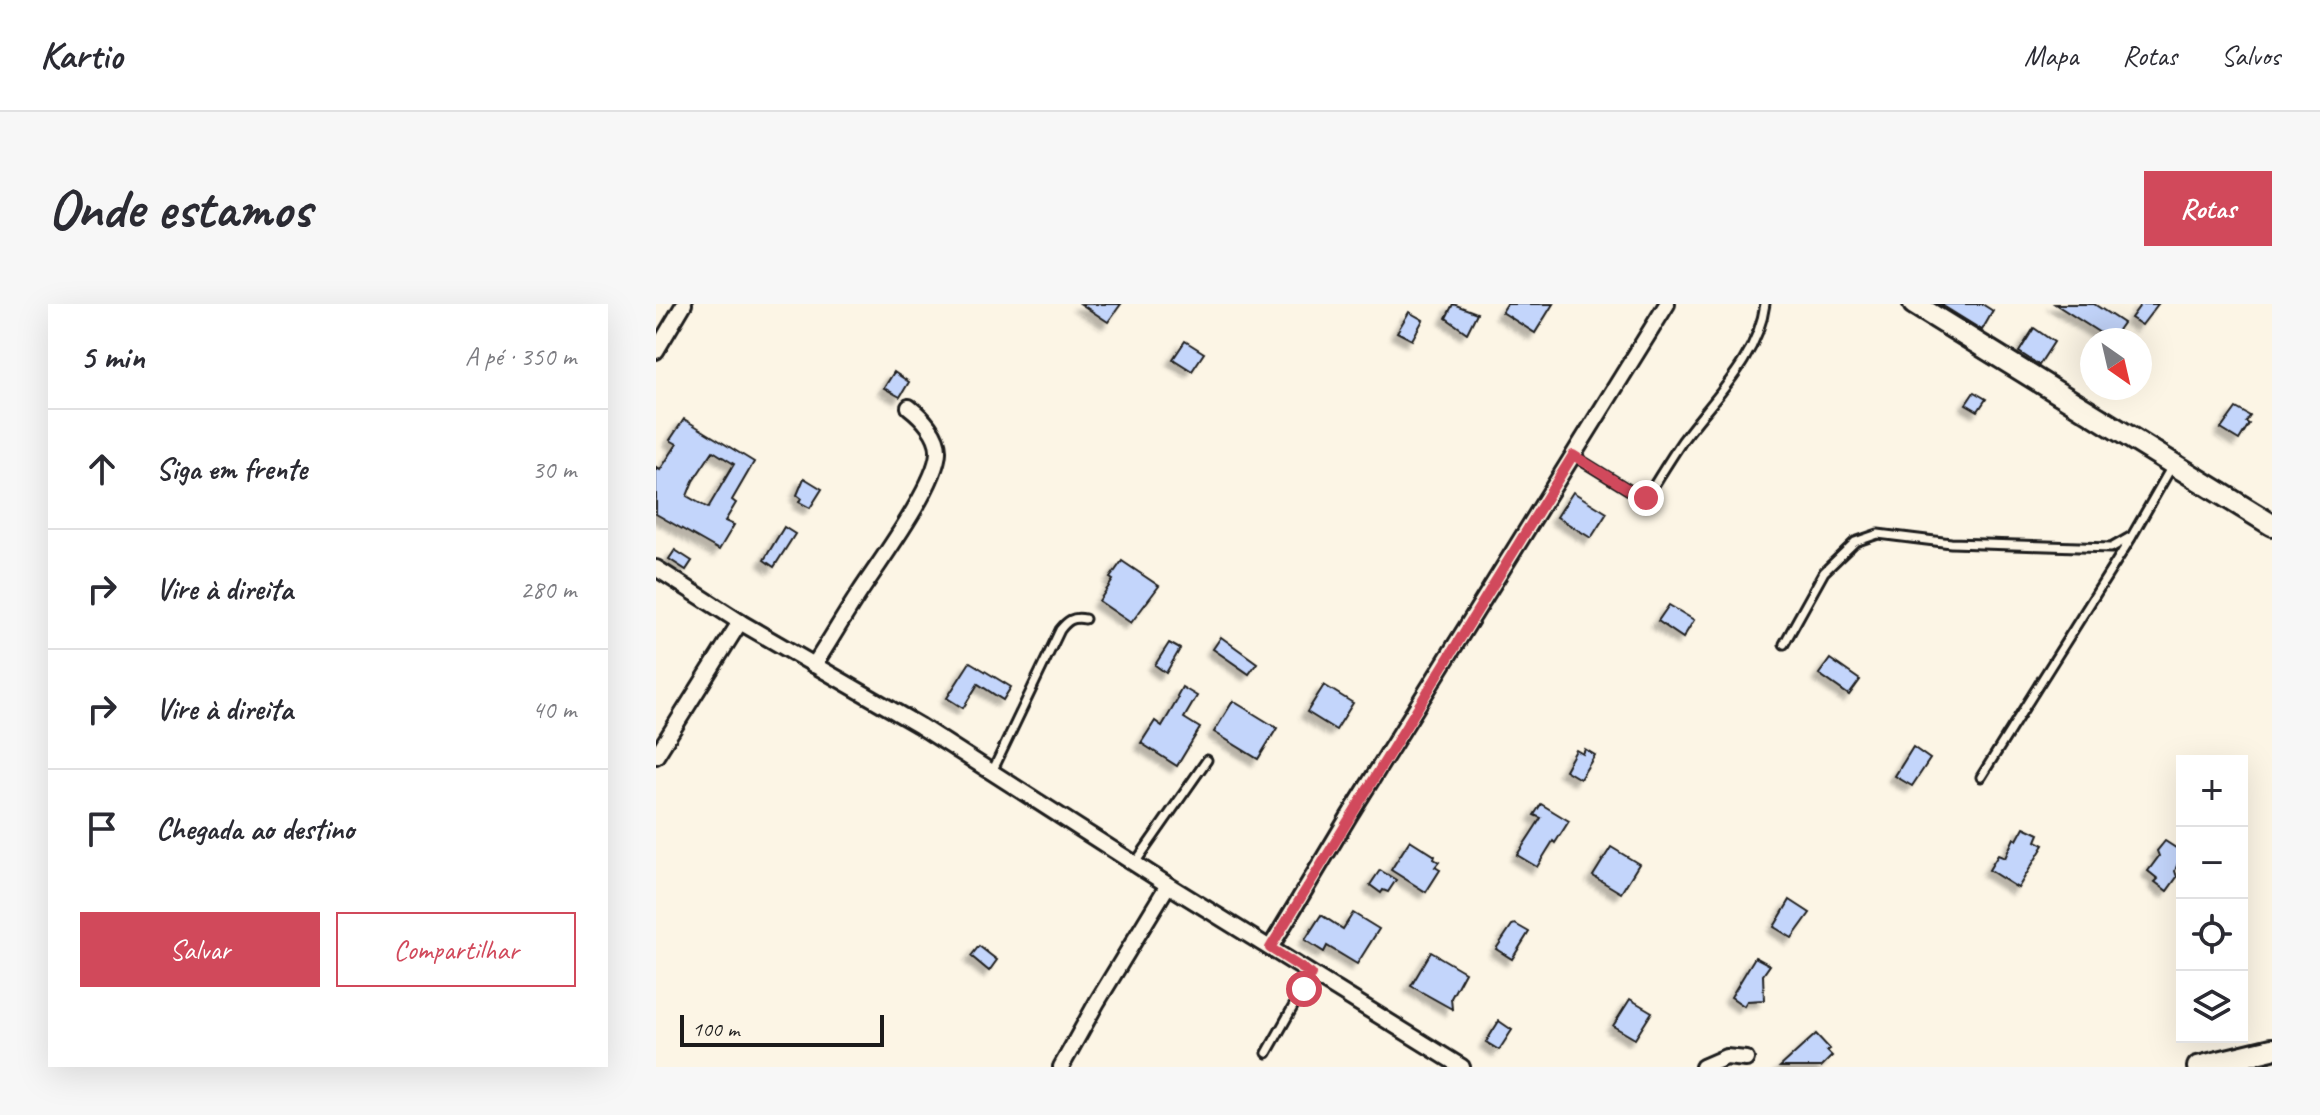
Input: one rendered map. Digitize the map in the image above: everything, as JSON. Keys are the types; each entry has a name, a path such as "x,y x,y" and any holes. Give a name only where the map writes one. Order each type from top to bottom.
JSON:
{"street":[{"path":"656,351 684,304"},
{"path":"1270,948 1667,304"},
{"path":"1914,304 2272,525"},
{"path":"814,665 899,533 936,463 938,450 932,433 920,415 909,407"},
{"path":"656,568 740,622 920,726 1168,885 1462,1067"},
{"path":"656,756 740,622"},
{"path":"1061,1067 1168,885"},
{"path":"2198,1067 2272,1049"},
{"path":"1703,1067 1726,1057 1746,1059"}],"lane":[{"path":"1573,455 1646,498 1681,443 1751,352 1762,326 1765,304"},
{"path":"1981,777 2132,536 2173,464"},
{"path":"1784,644 1824,572 1855,542 1878,534 1951,543 2093,548 2111,548 2132,536"},
{"path":"992,772 1060,630 1066,622 1078,617 1085,619"},
{"path":"1135,863 1207,760"},
{"path":"1267,1053 1311,974"}],"building":[{"path":"1081,304 1121,304 1108,322"},
{"path":"1453,304 1477,313 1467,333 1446,318"},
{"path":"1507,304 1553,304 1535,333 1502,312"},
{"path":"1940,304 1982,304 1993,311 1982,330"},
{"path":"2055,304 2094,304 2123,323 2119,328 2092,328"},
{"path":"2141,304 2158,304 2142,325 2131,318"},
{"path":"1409,312 1423,320 1412,340 1397,332"},
{"path":"2034,328 2054,342 2039,365 2019,352"},
{"path":"1185,341 1204,353 1192,371 1173,359"},
{"path":"894,372 909,382 900,397 884,388"},
{"path":"1974,392 1986,399 1978,411 1966,404"},
{"path":"2236,408 2250,416 2246,422 2249,424 2239,440 2221,429"},
{"path":"684,419 754,462 732,500 736,503 725,521 734,525 719,550 656,514 656,467 660,470 677,444 670,440","holes":["713,451 734,464 708,508 687,496"]},
{"path":"804,478 822,489 810,508 799,502 801,498 797,495"},
{"path":"1573,492 1607,513 1591,538 1557,517"},
{"path":"784,527 795,534 774,567 764,560"},
{"path":"675,550 692,561 686,570 669,559"},
{"path":"1122,561 1159,586 1131,623 1099,601"},
{"path":"1669,605 1694,620 1683,638 1658,621"},
{"path":"1221,637 1257,663 1249,674 1213,649"},
{"path":"1169,643 1180,649 1166,673 1155,665"},
{"path":"1830,659 1860,680 1849,695 1819,674"},
{"path":"970,662 1011,687 1003,700 978,684 963,708 947,698"},
{"path":"1324,685 1353,703 1336,730 1307,712"},
{"path":"1182,687 1197,696 1184,718 1200,728 1177,766 1141,743 1155,721 1162,726"},
{"path":"1233,701 1277,728 1258,759 1214,732"},
{"path":"1913,747 1930,759 1912,786 1895,776"},
{"path":"1585,749 1595,755 1580,779 1565,770 1576,750 1583,754"},
{"path":"1541,804 1569,821 1537,867 1517,855 1541,818 1534,815"},
{"path":"2024,827 2039,834 2036,841 2044,845 2018,888 1989,870 1998,855 2005,858 2014,838 2017,840"},
{"path":"1410,840 1439,862 1435,867 1440,870 1426,892 1391,870"},
{"path":"2165,841 2176,848 2176,878 2167,891 2155,882 2158,879 2148,871 2159,856 2157,851"},
{"path":"1611,847 1639,864 1621,893 1593,876"},
{"path":"1380,870 1396,880 1388,892 1383,890 1381,893 1370,885"},
{"path":"1790,900 1810,913 1792,938 1774,927"},
{"path":"1353,913 1379,929 1357,964 1327,946 1324,952 1305,940 1321,915 1343,929"},
{"path":"1515,924 1529,932 1512,959 1496,949"},
{"path":"979,946 997,960 989,971 971,956"},
{"path":"1431,952 1465,972 1451,998 1452,1009 1411,986"},
{"path":"1755,957 1770,965 1763,975 1764,1000 1747,1001 1744,1006 1731,997"},
{"path":"1630,999 1652,1012 1635,1039 1613,1026"},
{"path":"1499,1021 1512,1030 1499,1050 1486,1042"},
{"path":"1816,1034 1830,1049 1827,1051 1832,1056 1821,1067 1780,1067"}],"route":[{"path":"1304,989 1311,974 1270,948 1573,455 1646,498"}]}
